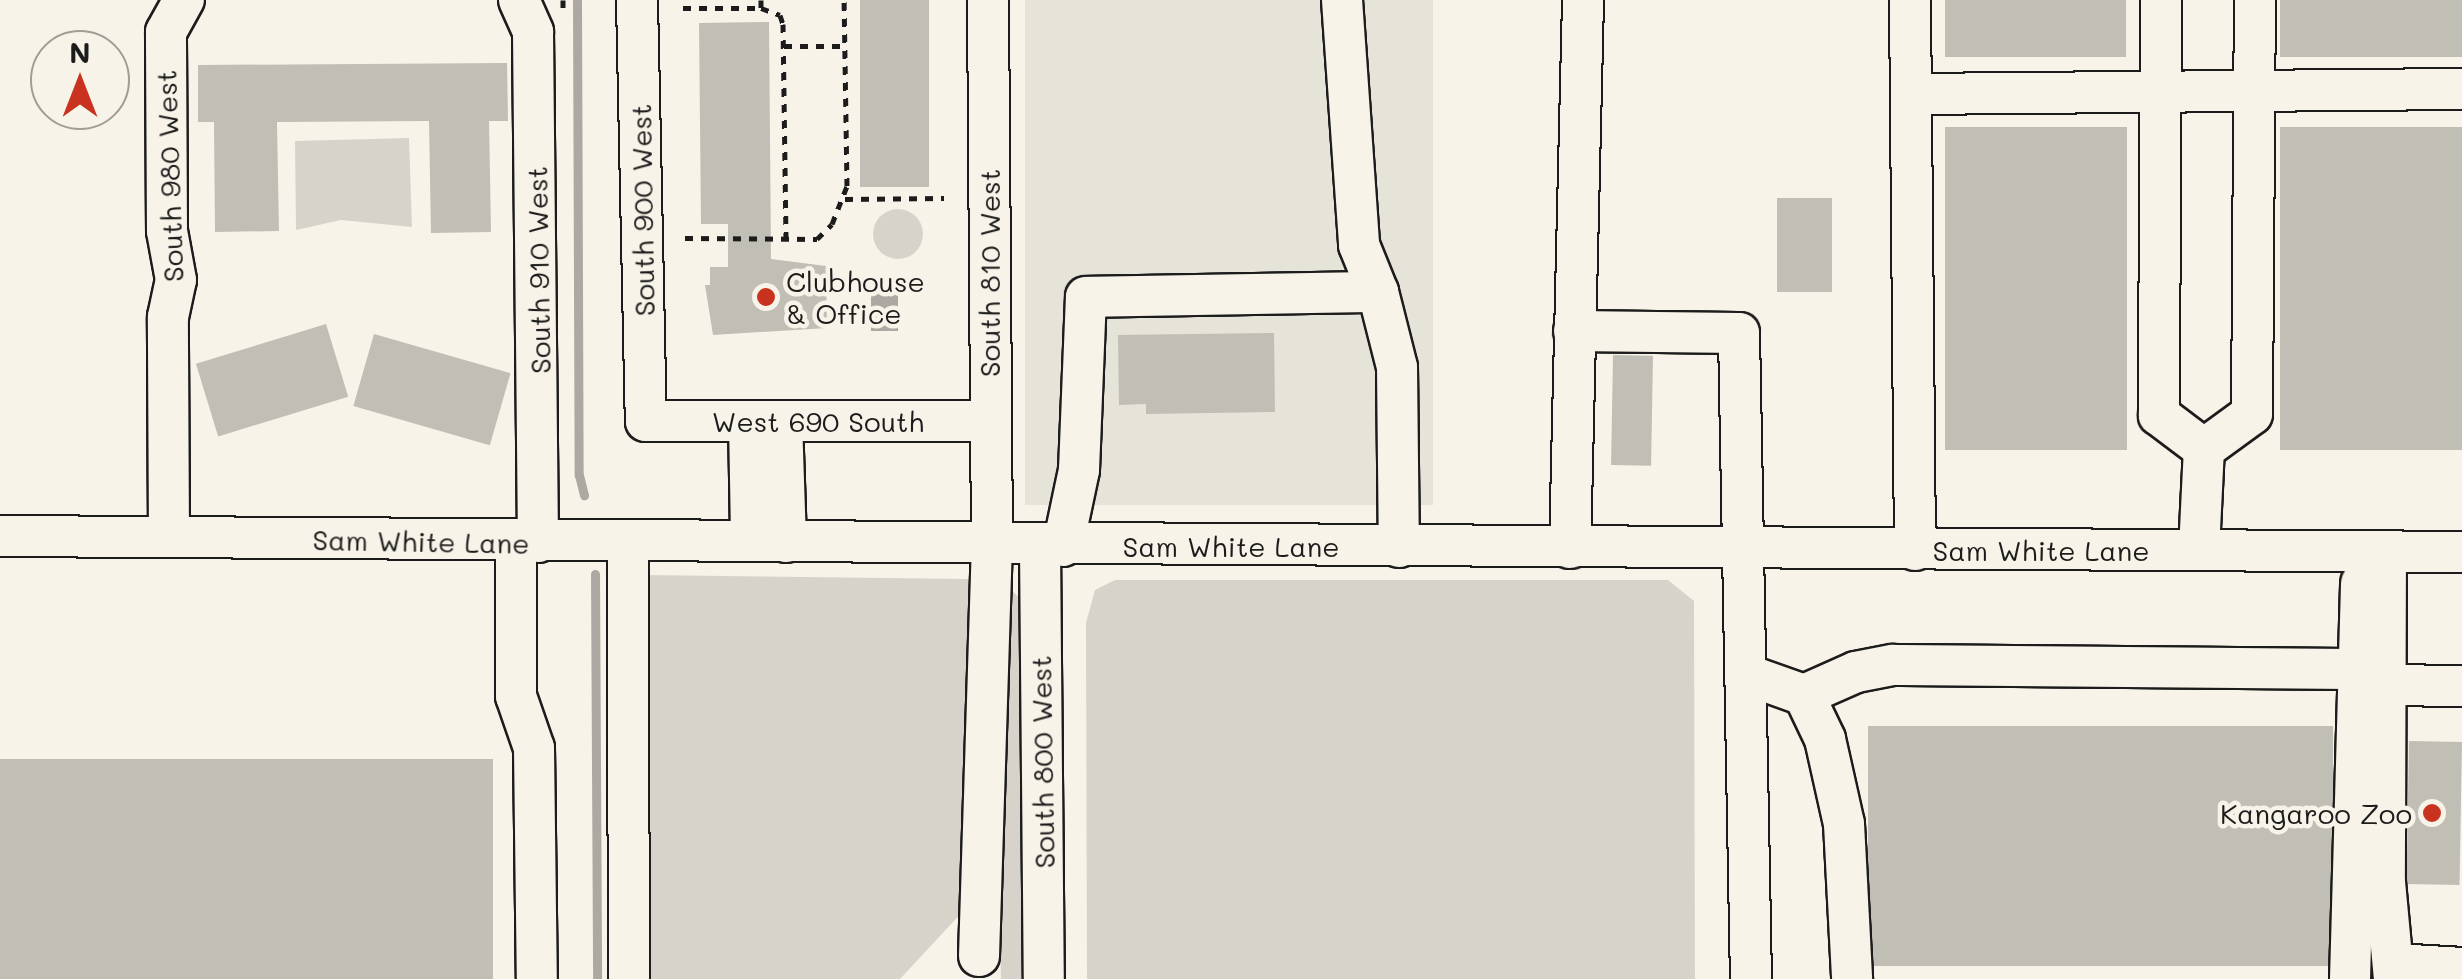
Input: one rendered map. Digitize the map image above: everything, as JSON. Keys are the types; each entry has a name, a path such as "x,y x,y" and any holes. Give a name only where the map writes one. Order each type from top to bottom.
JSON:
{"street":[{"name":"South 980 West","path":"169,537 168,317 176,280 167,230 166,32 184,0"},
{"name":"South 910 West","path":"519,0 533,32 527,542 516,696 534,748 537,979"},
{"name":"South 900 West","path":"638,0 646,420"},
{"name":"South 810 West","path":"978,956 992,547 988,0"},
{"path":"1342,0 1359,245 1378,292 1397,367 1399,547"},
{"path":"1570,548 1583,0"},
{"path":"1910,0 1915,550"},
{"path":"2161,0 2159,414 2204,449"},
{"path":"2204,449 2252,414 2255,0"},
{"path":"1911,94 2462,89"},
{"name":"South 800 West","path":"1044,979 1051,546 1079,470 1086,297 1378,292"},
{"path":"1574,331 1738,333 1750,979"},
{"name":"West 690 South","path":"646,420 990,421"},
{"path":"766,420 769,541"},
{"path":"2199,550 2204,449"},
{"name":"Sam White Lane","path":"0,536 769,541 992,547 2462,552"},
{"path":"628,542 629,979"},
{"path":"2374,552 2373,677 2394,972 2462,968"},
{"path":"1745,674 1804,695 1856,672 1893,665 2373,677 2462,686"},
{"path":"2350,979 2373,677"},
{"path":"1804,695 1825,738 1844,824 1852,979"}],"path":[{"path":"684,238 786,239 825,234 845,199 844,0"},
{"path":"683,8 761,4 780,15 784,46 786,239"},
{"path":"784,46 845,46"},
{"path":"845,199 944,198"},
{"path":"898,199 899,209"}],"shaded area":[{"path":"1025,0 1433,0 1433,505 1025,505"},
{"path":"409,138 412,227 341,220 296,230 295,141"},
{"path":"898,209 915,217 923,234 915,251 898,259 881,251 873,234 881,217"},
{"path":"871,279 898,279 898,331 871,331"},
{"path":"643,575 968,579 967,907 900,979 642,979"},
{"path":"1115,580 1668,580 1694,601 1695,979 1087,979 1086,623 1095,590"},
{"path":"1007,586 1026,604 1021,979 1001,979 996,735"}],"building":[{"path":"860,0 929,0 929,187 860,187"},
{"path":"1945,0 2126,0 2126,57 1945,57"},
{"path":"2280,0 2462,0 2462,57 2280,57"},
{"path":"769,22 771,259 826,266 827,328 713,335 705,285 710,285 710,267 728,267 728,224 701,224 699,23"},
{"path":"507,63 508,121 489,121 491,232 431,233 429,121 277,122 279,231 215,232 214,122 198,122 198,65"},
{"path":"1945,127 2127,127 2127,450 1945,450"},
{"path":"2280,127 2462,127 2462,450 2280,450"},
{"path":"1777,198 1832,198 1832,292 1777,292"},
{"path":"326,324 348,397 218,436 196,364"},
{"path":"1274,333 1275,412 1146,414 1146,404 1119,405 1118,335"},
{"path":"374,334 510,373 490,445 353,406"},
{"path":"1613,355 1653,356 1651,466 1611,465"},
{"path":"1868,726 2333,726 2333,966 1868,966"},
{"name":"Kangaroo Zoo","path":"2409,741 2462,742 2459,885 2407,884"},
{"path":"0,759 493,759 493,979 0,979"}],"waterway":[{"path":"577,0 579,475 584,495"},
{"path":"595,574 597,979"}],"place":[{"name":"Clubhouse & Office","path":"766,297"},
{"name":"Kangaroo Zoo","path":"2432,813"}]}
